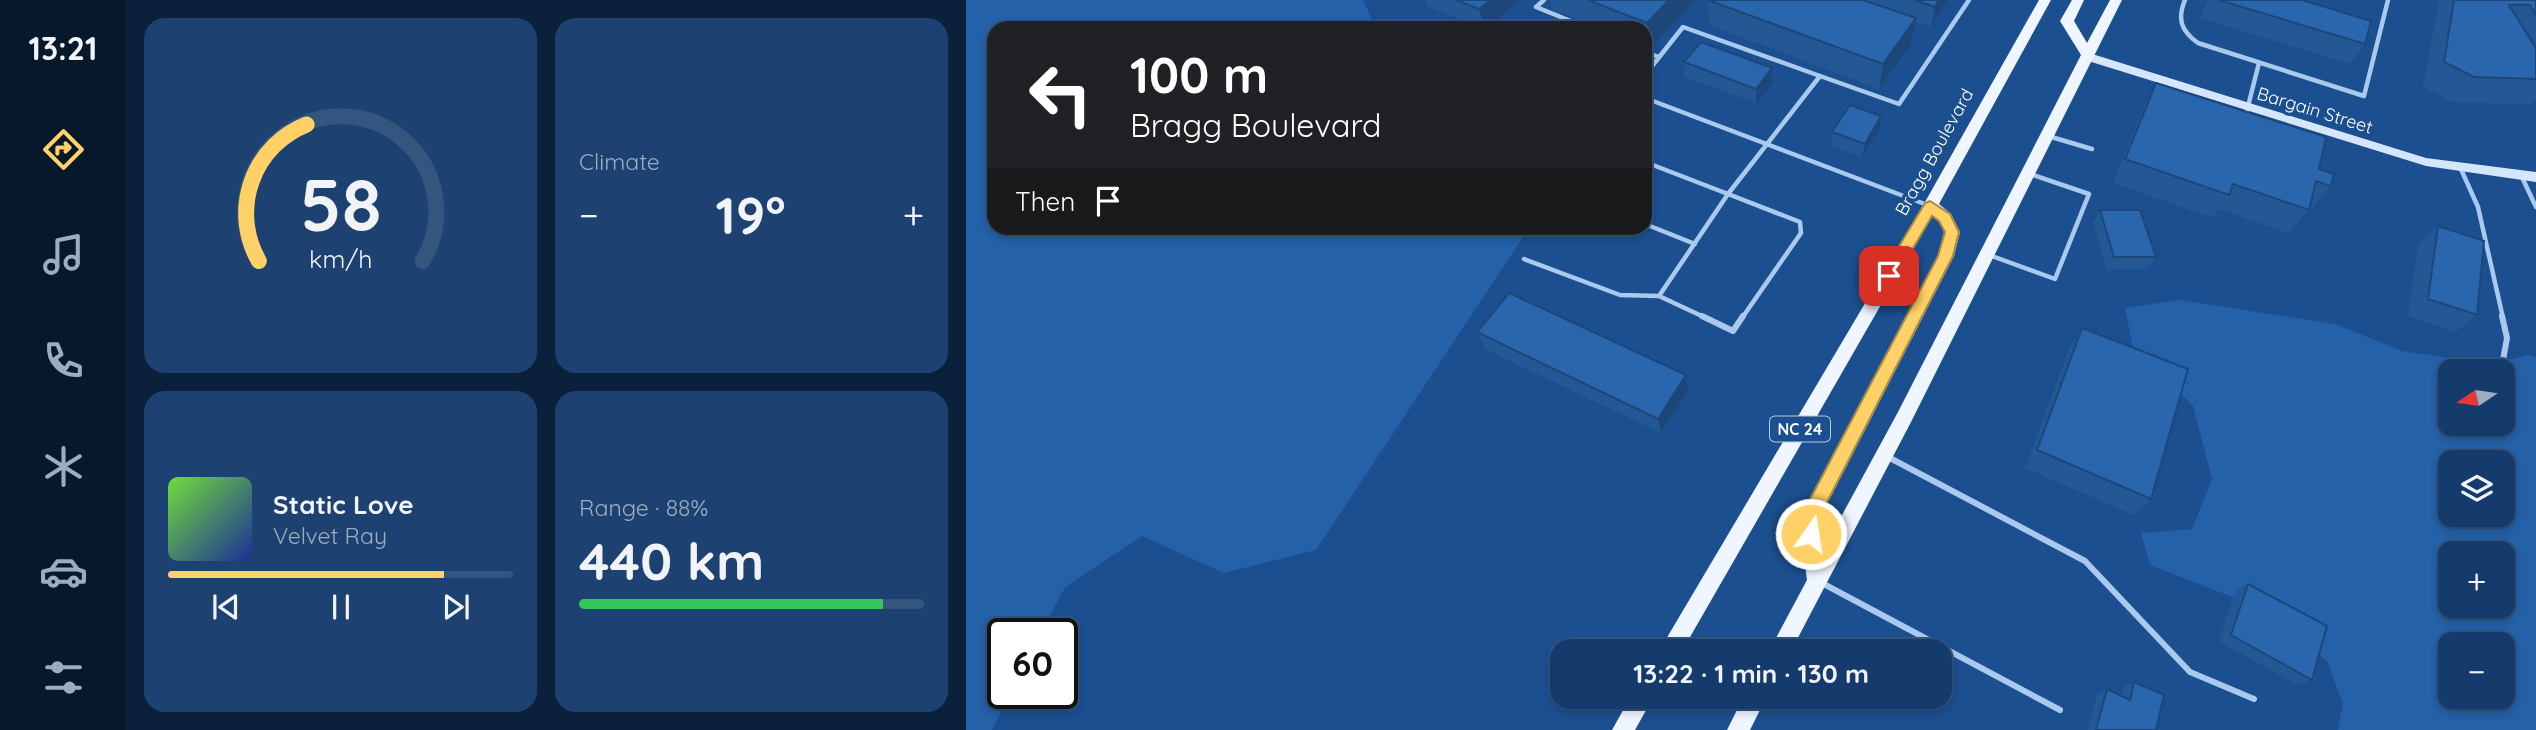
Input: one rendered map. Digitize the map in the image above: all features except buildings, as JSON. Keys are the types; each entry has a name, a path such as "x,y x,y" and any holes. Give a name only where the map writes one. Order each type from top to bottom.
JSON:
{"main road":[{"name":"Bragg Boulevard","path":"1677,639 1930,206 2045,0"},
{"path":"2078,0 2067,21 2089,57"},
{"path":"1786,639 2089,57 2116,0"},
{"path":"1817,580 1811,534 1814,509 1946,256 1952,232 1945,218 1930,206"},
{"path":"1623,730 1635,709"},
{"path":"1738,730 1749,709"}],"street":[{"name":"Bargain Street","path":"2089,57 2410,157 2536,177"}],"lane":[{"path":"1544,0 1536,7 1571,21"},
{"path":"1652,65 1683,27 1899,104 1969,0"},
{"path":"2185,0 2179,11 2179,24 2187,35 2198,43 2364,96 2388,0"},
{"path":"1652,55 1658,57"},
{"path":"2242,127 2259,63"},
{"path":"1659,296 1729,193 1820,76"},
{"path":"1652,101 1930,206"},
{"path":"2048,135 2092,149"},
{"path":"1524,259 1620,295 1659,296 1734,331 1801,233 1800,222 1652,165"},
{"path":"2460,167 2477,207 2507,338 2503,359"},
{"path":"1986,254 2055,279 2089,194 2028,173"},
{"path":"2521,175 2536,207"},
{"path":"1652,227 1695,244"},
{"path":"1883,455 2085,561 2190,672 2254,699"},
{"path":"1817,580 2060,710"}],"shaded area":[{"path":"966,0 1363,0 1373,21 987,21 987,235 1524,235 1316,550 1224,573 1142,536 1065,587 1049,618 987,618 987,709 1003,709 992,730 966,730"},
{"path":"2179,300 2335,324 2402,351 2457,359 2438,359 2438,436 2515,436 2515,359 2513,359 2530,355 2536,358 2536,730 2338,730 2343,704 2327,661 2243,601 2150,565 2141,533 2192,529 2212,479 2193,406 2133,348 2125,308"}],"route":[{"path":"1811,534 1814,509 1946,256 1952,232 1945,218 1930,206 1889,276"}]}
